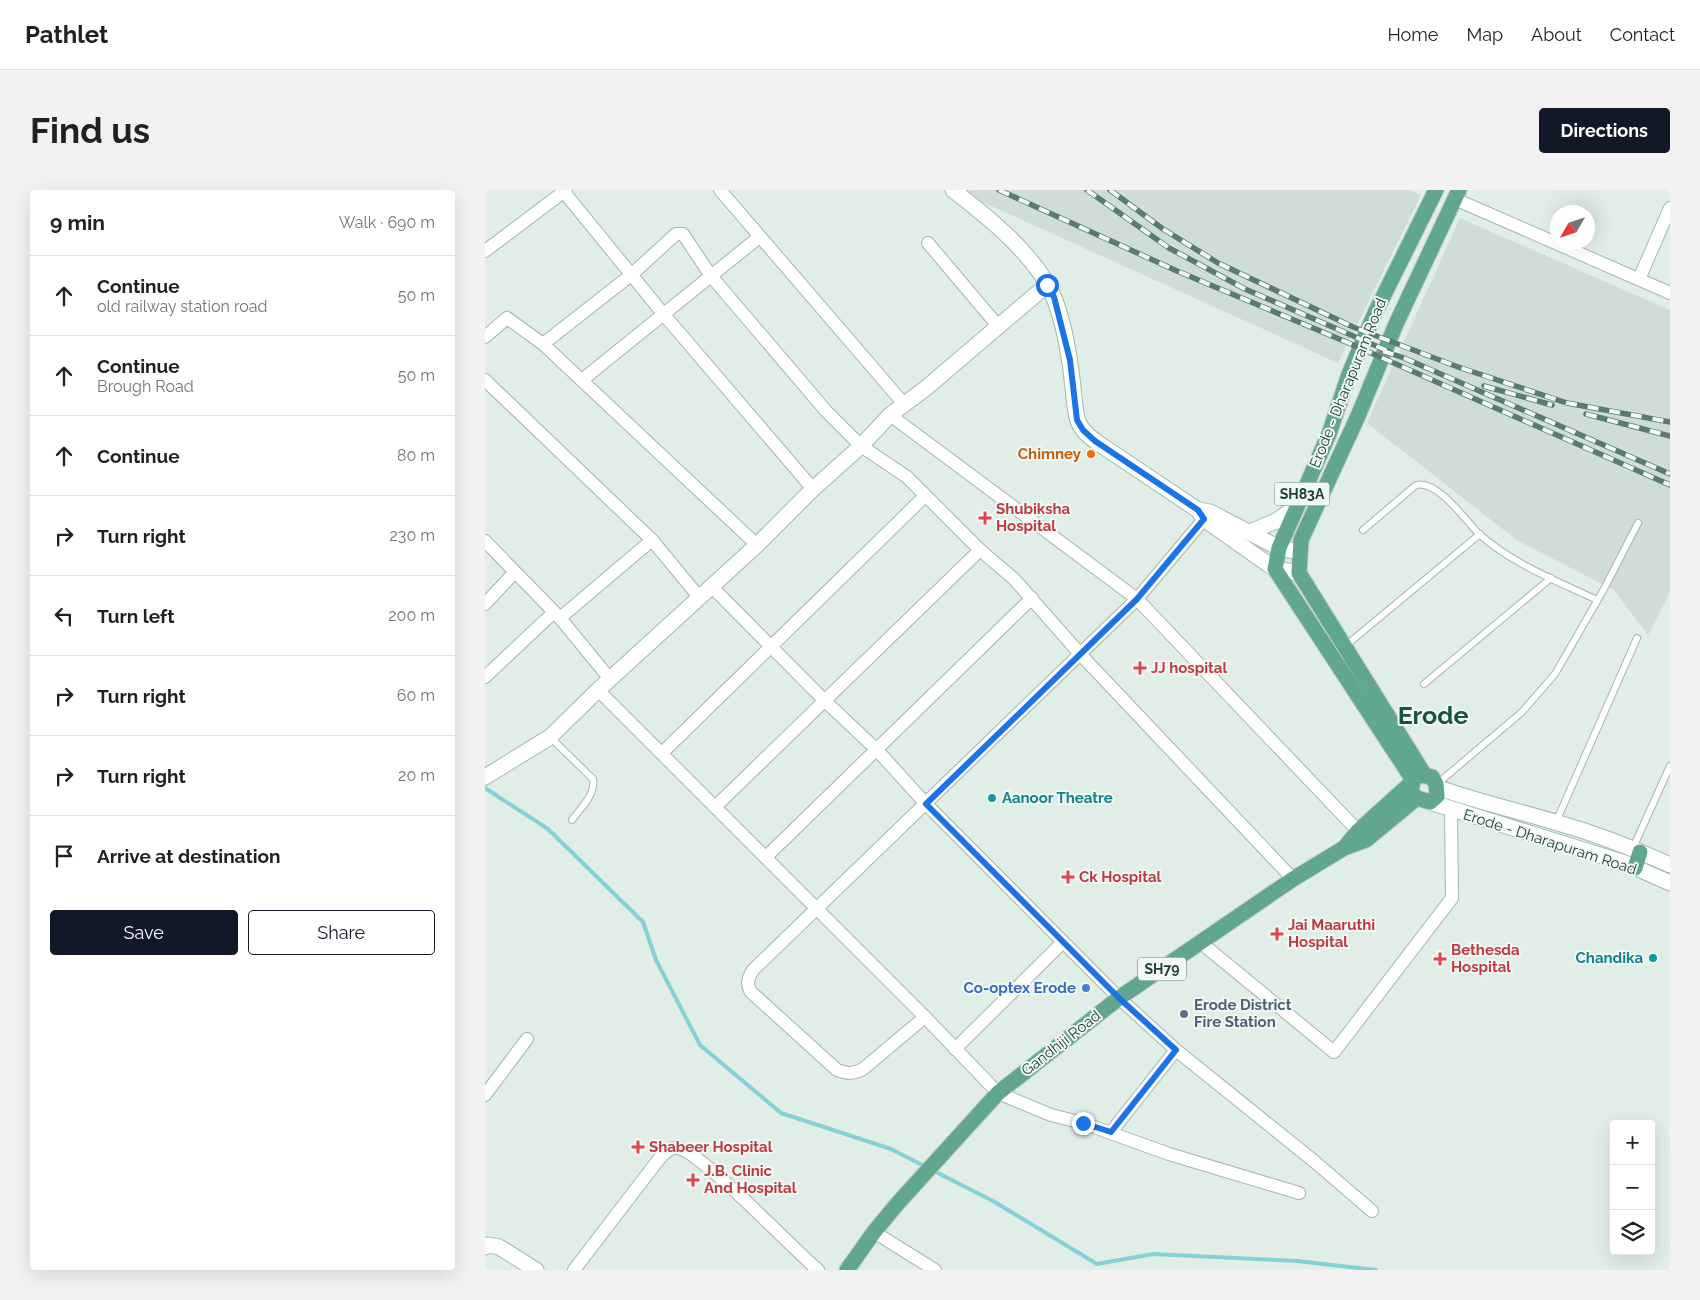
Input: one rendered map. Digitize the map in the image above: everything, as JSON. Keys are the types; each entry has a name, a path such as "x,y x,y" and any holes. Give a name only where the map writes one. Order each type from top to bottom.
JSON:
{"main road":[{"name":"Erode - Dharapuram Road","path":"1275,569 1279,548 1329,434 1349,374 1375,313 1436,190"},
{"name":"Erode - Dharapuram Road","path":"1299,573 1301,540 1359,416 1396,324 1457,195"},
{"path":"1275,569 1416,779"},
{"path":"1299,573 1344,647 1416,779 1411,792 1424,800 1437,796 1436,786 1432,777 1416,779"},
{"name":"Gandhiji Road","path":"1344,848 1358,830 1416,779"},
{"name":"Gandhiji Road","path":"847,1270 874,1232 898,1203 993,1097 1119,998 1200,942 1293,879 1344,848 1365,840 1424,800"},
{"path":"1635,868 1636,850"}],"street":[{"path":"720,190 759,238 904,404"},
{"path":"953,190 981,212 1014,244 1036,268 1054,297 1070,360 1077,420 1083,430 1095,441 1204,514 1275,569 1299,573"},
{"path":"485,251 565,191 665,316 813,489"},
{"path":"1457,195 1670,293"},
{"path":"1639,279 1670,208"},
{"path":"543,344 631,275 679,233 687,238 711,276 826,411 861,446 907,477 980,550 1014,579 1081,654 1293,879"},
{"path":"582,380 665,316 759,238"},
{"path":"928,244 998,326"},
{"path":"485,776 509,764 549,737 757,545 813,489 861,446 890,415 1047,285"},
{"path":"485,337 507,318 543,344 757,545"},
{"path":"485,380 652,540 699,597"},
{"path":"890,415 1137,599 1358,830"},
{"path":"662,753 925,496"},
{"path":"1249,532 1276,521 1295,508"},
{"path":"925,1017 863,1069 850,1074 837,1070 751,992 748,984 753,970 1137,599 1204,514"},
{"path":"1204,514 1249,532 1279,548 1299,552"},
{"path":"485,677 556,615 652,540"},
{"path":"485,541 556,615 610,679"},
{"path":"715,807 980,550"},
{"path":"485,604 514,573"},
{"path":"711,586 825,701 877,750 926,804 1119,998 1176,1050 1315,1162 1372,1211"},
{"path":"766,857 1032,598"},
{"path":"598,690 925,1017 955,1049 993,1097 1111,1132 1169,1154 1299,1193"},
{"path":"1436,786 1462,797 1556,822 1636,850 1670,865"},
{"name":"Erode - Dharapuram Road","path":"1424,800 1635,868 1670,883"},
{"path":"1200,942 1334,1052 1452,898 1451,810"},
{"path":"955,1049 1063,942"},
{"path":"485,1095 527,1039"},
{"path":"1111,1132 1176,1050"},
{"path":"574,1270 659,1159 672,1148 678,1148 686,1151 711,1170 818,1270"},
{"path":"874,1232 935,1270"},
{"path":"486,1245 499,1247 536,1270"}],"lane":[{"path":"1363,530 1411,489 1421,484 1431,486 1480,534 1519,561 1597,600"},
{"path":"1436,786 1522,712 1560,666 1637,523"},
{"path":"1344,647 1480,534"},
{"path":"1424,684 1551,578"},
{"path":"1556,822 1637,638"},
{"path":"549,737 593,779 594,784 591,794 572,820"},
{"path":"1636,850 1670,766"}],"shaded area":[{"path":"956,190 1408,190 1421,195 1338,363"},
{"path":"1460,218 1670,310 1670,592 1648,635 1614,590 1518,541 1367,423"}],"waterway":[{"path":"485,788 548,829 643,922 656,960 700,1045 781,1113 891,1149 926,1167"},
{"path":"932,1170 993,1201 1097,1264 1153,1254 1297,1261 1376,1270"}],"railway":[{"path":"999,190 1177,271 1344,341 1670,485"},
{"path":"1087,190 1169,248 1245,289 1390,352"},
{"path":"1110,190 1163,229 1218,263 1353,327 1458,367 1567,403 1670,422"},
{"path":"1383,351 1404,358 1670,474"},
{"path":"1484,386 1552,405"},
{"path":"1586,414 1670,436"}],"place":[{"name":"Chimney","path":"1091,454"},
{"name":"Shubiksha Hospital","path":"985,518"},
{"name":"JJ hospital","path":"1140,668"},
{"name":"Aanoor Theatre","path":"992,798"},
{"name":"Ck Hospital","path":"1068,877"},
{"name":"Jai Maaruthi Hospital","path":"1277,934"},
{"name":"Chandika","path":"1653,958"},
{"name":"Bethesda Hospital","path":"1440,959"},
{"name":"Co-optex Erode","path":"1086,988"},
{"name":"Erode District Fire Station","path":"1184,1014"},
{"name":"Shabeer Hospital","path":"638,1147"},
{"name":"J.B. Clinic And Hospital","path":"693,1180"}],"district":[{"name":"Erode","path":"1433,715"}],"route":[{"path":"1047,285 1054,297 1070,360 1077,420 1083,430 1095,441 1198,510 1204,519 1137,599 926,804 1119,998 1176,1050 1111,1132 1083,1123"}]}
